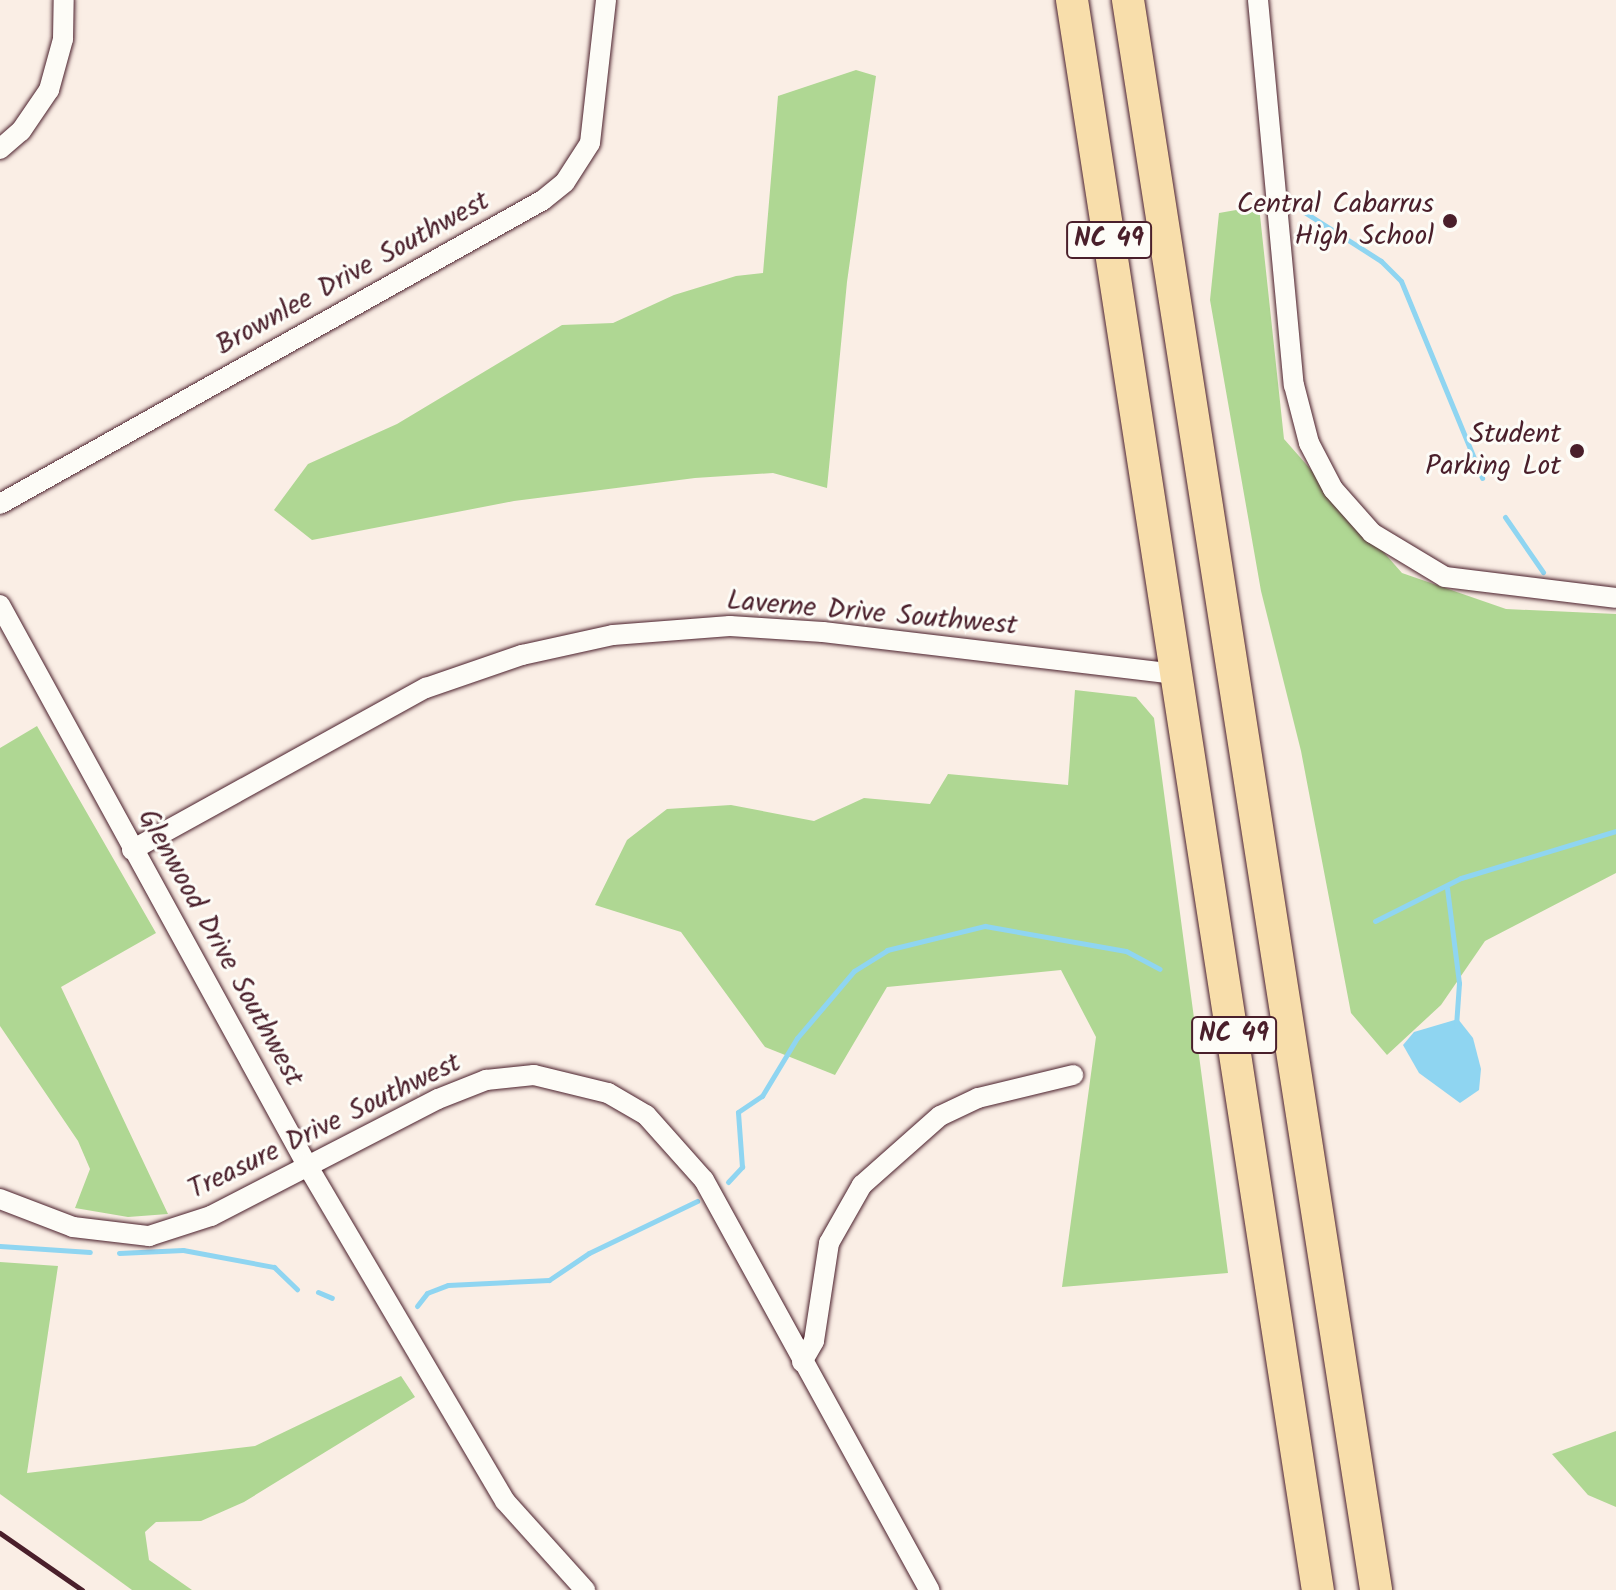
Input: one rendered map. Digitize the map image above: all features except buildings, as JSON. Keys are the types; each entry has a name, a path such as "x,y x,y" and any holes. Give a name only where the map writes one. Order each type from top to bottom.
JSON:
{"highway":[{"name":"NC 49","path":"1072,0 1318,1590"},
{"name":"NC 49","path":"1128,0 1376,1590"}],"street":[{"path":"0,149 21,131 49,90 63,39 64,0"},
{"name":"Brownlee Drive Southwest","path":"0,504 543,200 565,182 590,143 606,0"},
{"path":"1258,0 1294,385 1309,443 1333,489 1372,533 1445,577 1616,598"},
{"name":"Glenwood Drive Southwest","path":"0,605 307,1165 505,1501 585,1590"},
{"name":"Laverne Drive Southwest","path":"132,850 426,688 522,655 613,635 730,626 823,632 1176,674"},
{"name":"Treasure Drive Southwest","path":"0,1199 73,1227 149,1236 211,1216 307,1165 486,1080 534,1075 608,1093 646,1115 704,1180 929,1590"},
{"path":"802,1362 814,1341 829,1243 862,1185 940,1116 993,1094 1073,1075"}],"green space":[{"path":"856,70 876,76 847,282 827,488 773,473 695,478 514,501 312,540 274,510 308,464 397,424 562,325 613,323 674,295 736,276 763,273 778,96"},
{"path":"1259,206 1284,439 1402,573 1506,609 1616,614 1616,873 1485,941 1441,1005 1387,1055 1351,1013 1301,751 1261,591 1210,300 1219,213"},
{"path":"1075,690 1136,697 1154,718 1228,1273 1062,1287 1096,1037 1061,970 887,987 835,1075 765,1047 681,932 595,905 627,840 667,809 731,805 814,821 864,798 930,804 948,774 1068,785"},
{"path":"37,726 156,933 61,987 168,1214 128,1217 75,1208 90,1169 78,1141 0,1026 0,748"},
{"path":"0,1262 58,1266 27,1473 255,1446 401,1376 415,1397 244,1502 201,1521 156,1522 145,1532 149,1560 192,1590 132,1590 0,1494"},
{"path":"1616,1431 1616,1507 1588,1495 1552,1454"}],"water":[{"path":"1458,1019 1473,1038 1481,1069 1479,1090 1460,1103 1419,1073 1403,1045 1414,1032"}],"waterway":[{"path":"1301,210 1381,261 1401,281 1482,478"},
{"path":"1505,517 1543,572"},
{"path":"1375,921 1461,878 1616,831"},
{"path":"1447,888 1459,983 1456,1026"},
{"path":"728,1182 742,1167 738,1112 762,1096 797,1038 854,971 887,950 985,926 1126,951 1160,969"},
{"path":"417,1306 427,1293 448,1285 549,1280 589,1253 697,1201"},
{"path":"0,1246 90,1252"},
{"path":"119,1253 183,1250 274,1267 297,1289"},
{"path":"318,1292 332,1298"}],"railway":[{"path":"0,1533 82,1590"}],"place":[{"name":"Central Cabarrus High School","path":"1450,221"},
{"name":"Student Parking Lot","path":"1577,451"}]}
